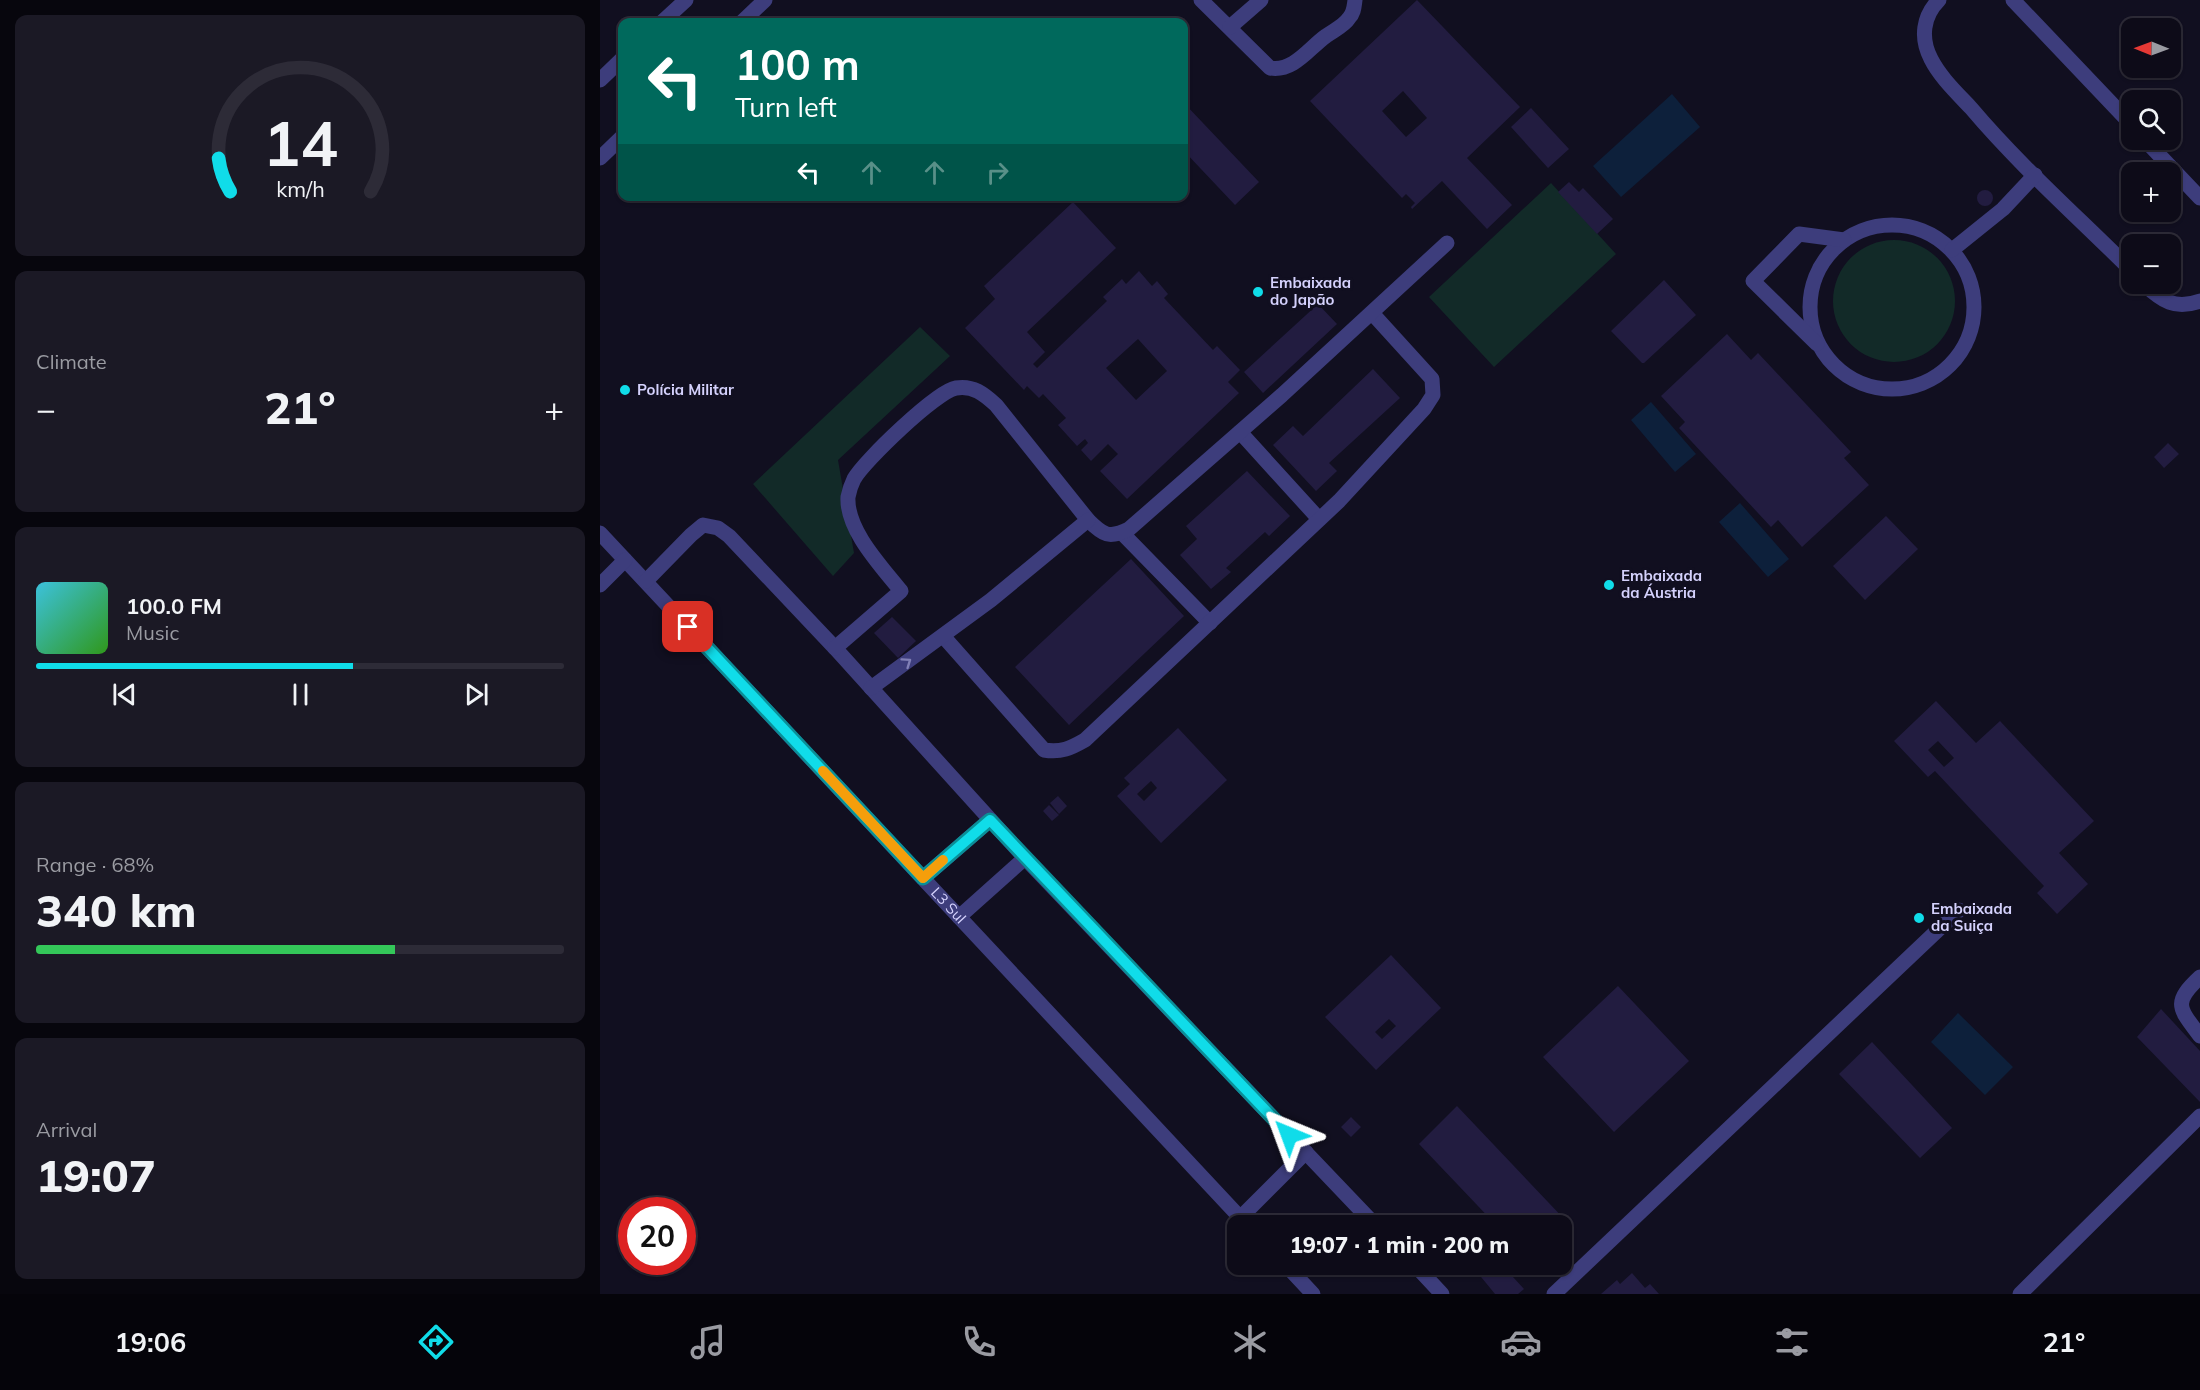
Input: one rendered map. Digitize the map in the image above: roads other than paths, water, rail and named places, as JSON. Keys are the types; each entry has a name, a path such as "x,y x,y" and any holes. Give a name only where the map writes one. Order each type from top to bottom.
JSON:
{"street":[{"path":"666,18 686,0"},
{"path":"746,18 765,0"},
{"path":"1201,0 1270,68 1276,69 1296,62 1324,37 1348,21 1355,0"},
{"path":"1230,27 1261,0"},
{"path":"1939,0 1924,23 1929,57 1937,70 1988,128 2121,260"},
{"path":"2013,0 2121,113"},
{"path":"600,81 618,63"},
{"path":"600,158 618,141"},
{"path":"2154,150 2200,198"},
{"path":"1952,250 2003,209 2035,175"},
{"path":"1821,347 1810,309 1812,289 1818,270 1829,254 1844,240 1861,230 1880,225 1900,224 1919,228 1937,237 1952,250 1964,266 1972,284 1974,304 1972,324 1966,343 1955,360 1941,373 1924,383 1905,388 1885,389 1865,385 1848,376 1832,363 1821,347 1753,281 1799,234 1844,240"},
{"path":"835,648 902,591 865,546 856,529 848,496 854,479 882,447 940,396 953,388 966,387 981,392 996,405 1100,532 1106,535 1122,532 1129,529 1240,432 1447,243"},
{"path":"2155,294 2173,304 2186,305 2200,301"},
{"path":"943,636 1044,750 1057,752 1069,749 1085,740 1320,519 1424,409 1432,395 1432,379 1372,312"},
{"path":"1240,432 1320,519"},
{"path":"872,688 943,636 1088,520"},
{"path":"646,582 703,525 718,528 729,536 872,688 1025,858 1366,1215"},
{"path":"1122,532 1210,623"},
{"name":"L3 Sul","path":"600,533 1239,1215"},
{"path":"600,585 625,560"},
{"path":"923,878 990,820"},
{"path":"959,917 1025,858"},
{"path":"1554,1294 1959,910"},
{"path":"2200,977 2187,989 2181,1000 2183,1013 2200,1036"},
{"path":"2020,1294 2200,1116"},
{"path":"1250,1215 1306,1152"},
{"path":"1295,1275 1312,1294"},
{"path":"1424,1275 1442,1294"}],"water":[{"path":"1672,94 1700,127 1621,197 1593,166"},
{"path":"1651,402 1696,454 1675,472 1631,420"},
{"path":"1740,503 1789,559 1768,577 1719,522"},
{"path":"1958,1013 2013,1067 1985,1095 1931,1042"}],"place":[{"name":"Embaixada do Japão","path":"1258,292"},
{"name":"Polícia Militar","path":"625,390"},
{"name":"Embaixada da Áustria","path":"1609,585"},
{"name":"Embaixada da Suiça","path":"1919,918"}]}
